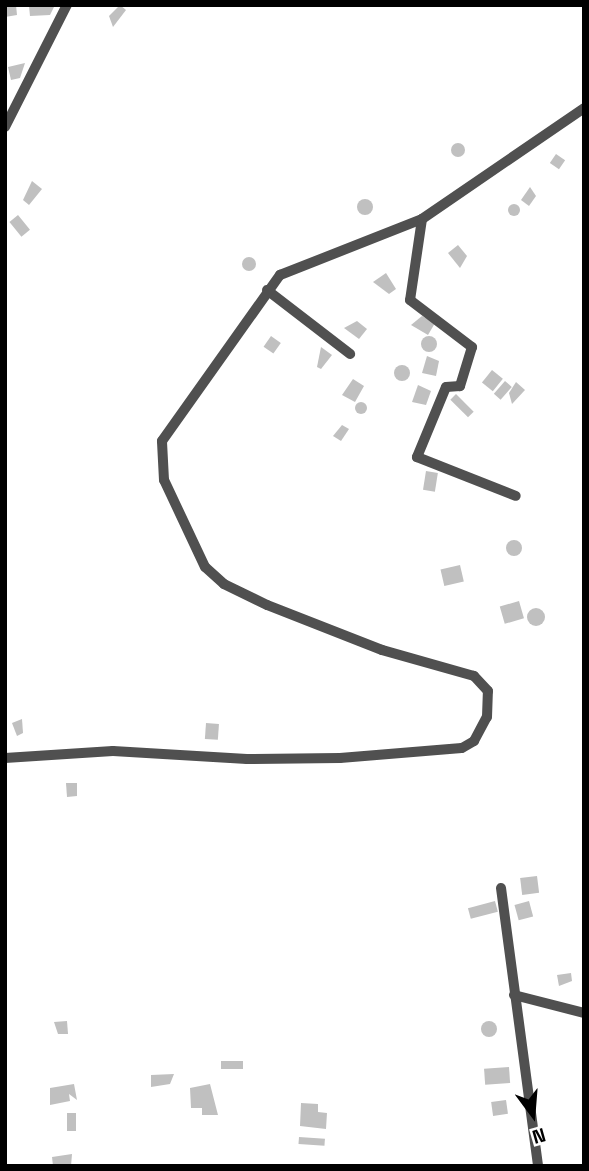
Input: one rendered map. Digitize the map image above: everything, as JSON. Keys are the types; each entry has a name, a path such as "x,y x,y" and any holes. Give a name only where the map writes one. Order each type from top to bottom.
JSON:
{"street":[{"path":"5,127 67,5"},
{"path":"5,758 113,751 247,760 340,758 463,748 474,741 487,717 488,691 474,676 382,650 267,605 224,584 192,547 163,480 162,441 280,275 306,262 422,219 578,118 584,107"},
{"path":"422,219 410,300 472,347 460,386 446,387 417,457 516,496"},
{"path":"267,290 350,354"},
{"path":"501,888 538,1166"},
{"path":"514,995 584,1013"}],"building":[{"path":"5,5 16,5 17,15 5,17"},
{"path":"55,5 50,15 30,16 29,6"},
{"path":"120,5 126,10 113,27 109,16"},
{"path":"25,63 20,78 11,80 8,67"},
{"path":"455,143 461,143 465,150 461,157 455,157 451,153 451,147"},
{"path":"556,154 565,160 559,169 550,163"},
{"path":"32,181 42,189 29,205 23,200"},
{"path":"530,187 536,196 529,206 521,200"},
{"path":"365,199 373,207 365,215 357,207"},
{"path":"509,205 519,205 519,215 509,215"},
{"path":"18,215 30,230 21,237 9,222"},
{"path":"458,245 467,256 460,268 448,253"},
{"path":"246,257 252,257 256,264 252,271 246,271 242,267 242,261"},
{"path":"386,273 396,289 389,294 373,282"},
{"path":"422,316 435,323 428,335 411,325"},
{"path":"357,321 367,329 359,339 344,328"},
{"path":"271,336 281,343 273,354 264,347"},
{"path":"426,336 432,336 437,344 435,350 426,352 421,347 421,341"},
{"path":"321,347 332,355 321,369 317,367"},
{"path":"427,356 439,361 436,376 422,373"},
{"path":"402,365 410,373 402,381 394,373"},
{"path":"492,370 503,379 493,391 482,382"},
{"path":"353,379 364,386 355,402 342,395"},
{"path":"505,381 512,387 501,400 494,394"},
{"path":"516,382 525,390 512,404 509,393"},
{"path":"418,385 431,391 426,405 412,402"},
{"path":"456,394 474,412 468,417 450,400"},
{"path":"356,403 366,403 366,413 356,413"},
{"path":"342,425 349,429 341,441 333,436"},
{"path":"426,471 438,473 435,492 423,490"},
{"path":"514,540 520,542 520,554 514,556 508,554 506,548 508,542"},
{"path":"460,565 464,582 444,586 441,569"},
{"path":"519,601 524,618 505,624 500,607"},
{"path":"536,608 542,611 545,617 542,623 536,626 530,623 527,617 530,611"},
{"path":"22,719 23,733 17,736 12,723"},
{"path":"206,723 219,724 218,740 205,739"},
{"path":"66,783 77,783 77,796 67,797"},
{"path":"537,876 539,893 522,895 520,878"},
{"path":"495,901 498,912 471,919 468,908"},
{"path":"529,901 533,916 519,920 515,905"},
{"path":"571,973 572,981 559,986 557,975"},
{"path":"67,1021 68,1034 58,1034 54,1022"},
{"path":"489,1021 497,1029 489,1037 481,1029"},
{"path":"221,1061 243,1061 243,1069 221,1069"},
{"path":"509,1067 510,1083 485,1085 484,1069"},
{"path":"174,1074 170,1084 151,1087 151,1075"},
{"path":"74,1084 77,1100 69,1094 70,1101 50,1105 50,1088"},
{"path":"210,1084 218,1115 202,1115 202,1108 191,1108 190,1088"},
{"path":"506,1100 508,1114 493,1116 491,1102"},
{"path":"301,1103 318,1104 318,1112 327,1113 326,1129 300,1126"},
{"path":"67,1113 76,1113 76,1131 67,1131"},
{"path":"299,1137 325,1139 324,1146 299,1144"},
{"path":"72,1154 71,1166 53,1166 52,1157"}]}
